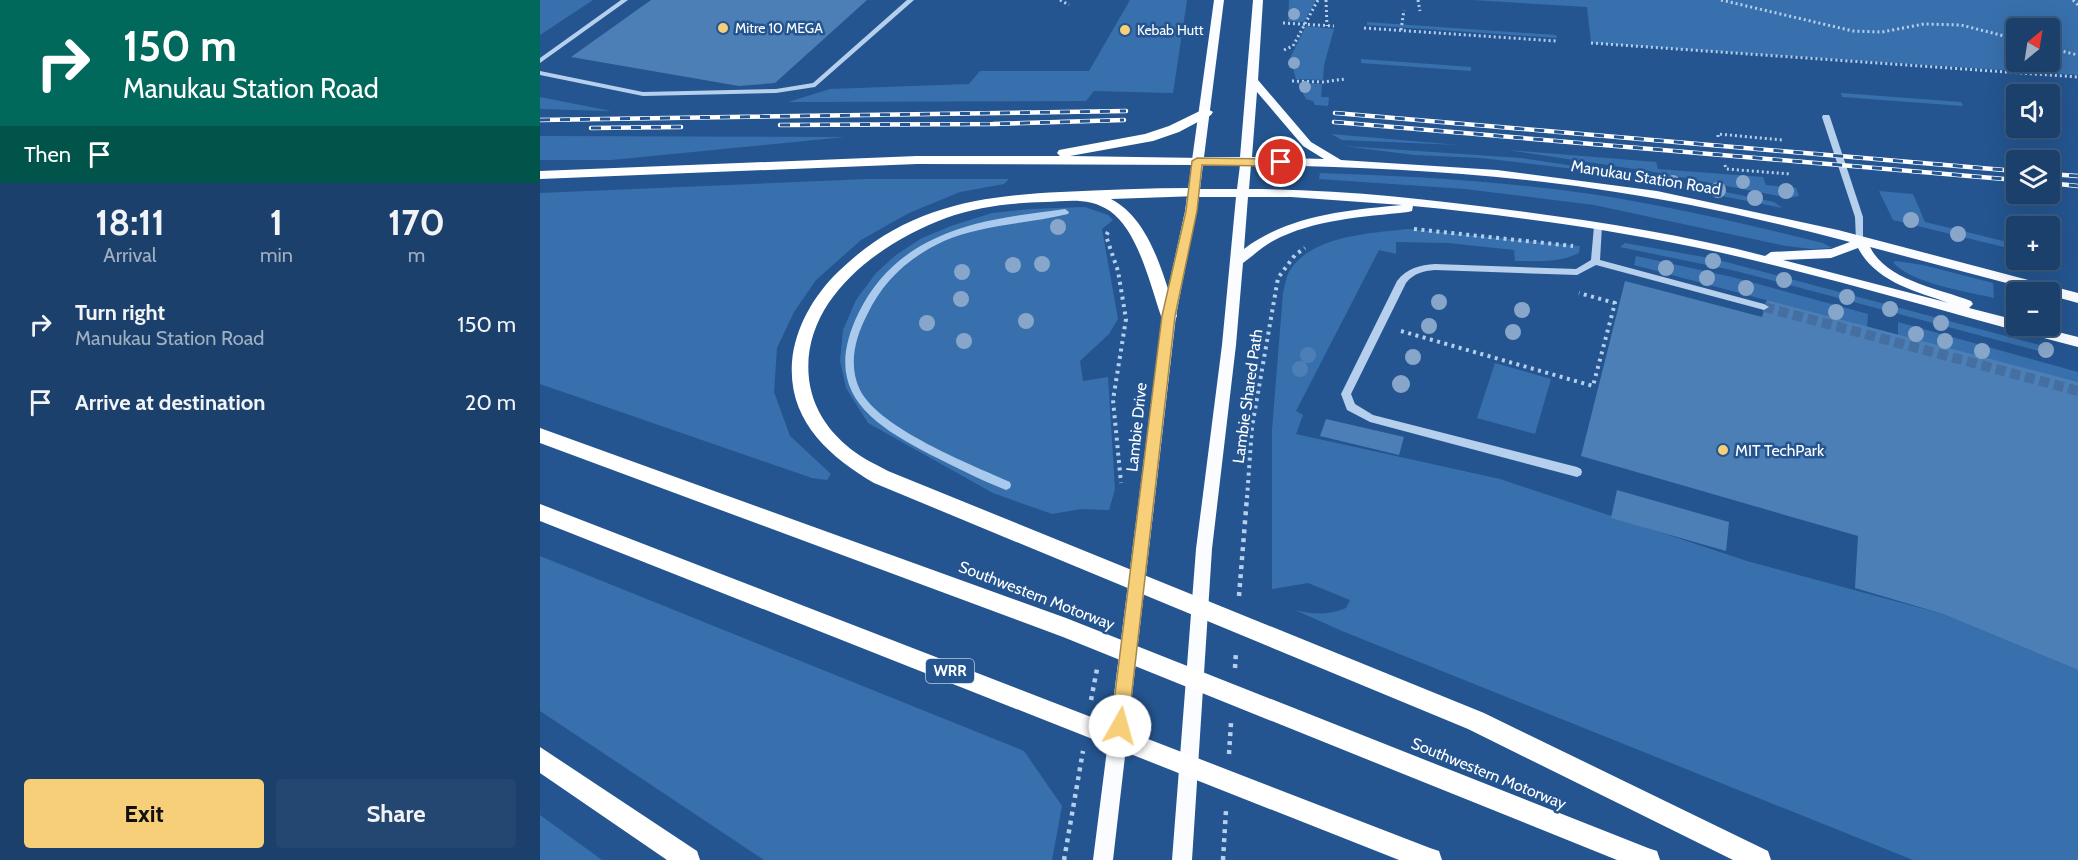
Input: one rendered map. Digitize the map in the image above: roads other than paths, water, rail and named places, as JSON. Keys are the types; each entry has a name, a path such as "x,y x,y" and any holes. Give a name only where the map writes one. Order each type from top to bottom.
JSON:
{"highway":[{"path":"1030,160 1148,138 1174,129 1206,112"},
{"path":"540,175 812,162 1197,161"},
{"path":"1193,193 1090,195 1007,200 956,209 887,241 836,283 809,321 800,364 802,386 814,420 831,442 850,459 908,489 1476,721 1759,860"},
{"path":"1090,195 1120,211 1136,233 1146,253 1168,316"},
{"name":"Southwestern Motorway","path":"540,435 1066,628 1648,860"},
{"name":"WRR","path":"540,512 1430,860"},
{"path":"540,759 688,860"}],"main road":[{"name":"Lambie Drive","path":"1103,860 1145,525 1168,316 1190,220 1219,0"},
{"path":"1182,860 1204,549 1229,345 1258,0"},
{"path":"1253,80 1307,144 1338,163"},
{"name":"Manukau Station Road","path":"1197,161 1338,163 1486,173 1597,186 1724,208 1860,240 2078,297"},
{"path":"1193,193 1327,195 1444,205 1598,226 1665,237 1753,257 2006,322"},
{"path":"1237,261 1270,237 1295,227 1360,213 1444,205"},
{"path":"1753,257 1837,252 1849,249 1860,240 1869,258 1889,273 2006,321"},
{"path":"2056,336 2078,342"}],"lane":[{"path":"540,61 625,0"},
{"path":"540,73 643,94 776,91 815,85 911,0"},
{"path":"1826,117 1859,217 1860,240"},
{"path":"1595,262 1598,226"},
{"path":"1577,472 1417,432 1359,413 1351,407 1346,393 1402,281 1412,272 1421,268 1577,272 1595,262 1764,308"}],"waterway":[{"path":"1006,485 909,438 874,413 862,401 852,382 849,360 852,339 864,310 880,284 898,265 919,250 965,230 1015,219 1065,212"}],"tunnel":[{"path":"1764,307 2078,391"}],"railway":[{"path":"540,120 1126,111"},
{"path":"1335,113 2006,170"},
{"path":"780,125 993,124 1124,120"},
{"path":"1334,122 2006,179"},
{"path":"591,128 681,127"},
{"path":"2060,175 2078,176"},
{"path":"2060,184 2078,186"}],"place":[{"name":"Mitre 10 MEGA","path":"723,28"},
{"name":"Kebab Hutt","path":"1125,30"},
{"name":"MIT TechPark","path":"1723,450"}]}
